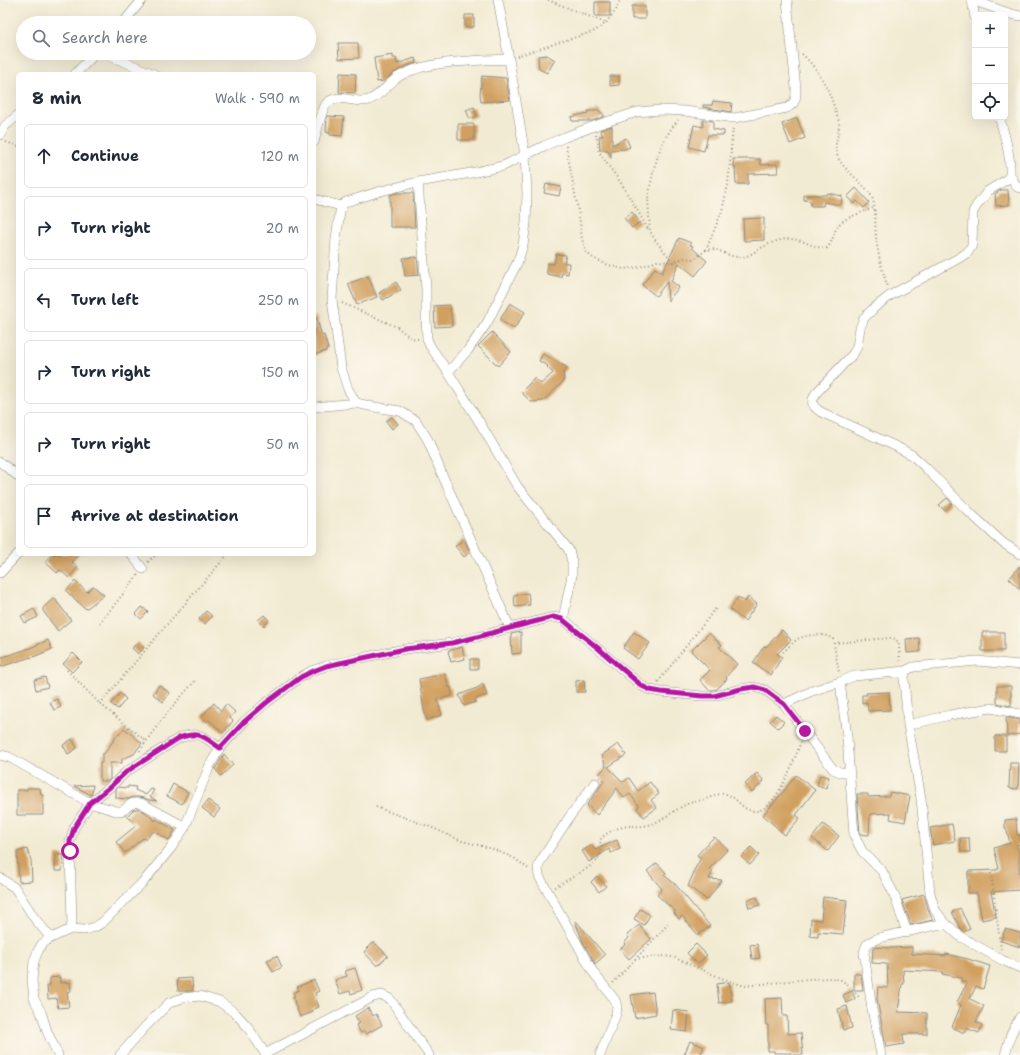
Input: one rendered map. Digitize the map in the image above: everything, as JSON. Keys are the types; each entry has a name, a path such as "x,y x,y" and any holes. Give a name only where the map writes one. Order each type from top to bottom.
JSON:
{"street":[{"path":"129,16 142,0"},
{"path":"448,372 468,350 487,323 518,261 523,245 526,223 527,193 525,155 498,0"},
{"path":"356,403 348,389 341,368 332,299 336,238 341,206 346,202 381,191 418,182 503,166 565,137 636,112 661,110 685,111 734,118 787,108 793,105 796,98 796,89 787,0"},
{"path":"974,12 972,0 1020,16"},
{"path":"316,135 324,106 336,98 357,101 368,100 379,94 398,77 415,70 435,65 509,59"},
{"path":"77,72 89,60"},
{"path":"120,60 149,72"},
{"path":"0,135 5,126 16,117"},
{"path":"1000,120 1004,133 1010,175 1017,187 1020,188"},
{"path":"1010,175 1006,180 988,191 977,205 974,212 972,245 968,252 891,295 874,308 864,318 860,328 857,347 853,354 816,393 813,398 813,403 814,408 821,412 912,455 968,512 1003,543 1020,554"},
{"path":"418,182 426,289 427,339 480,423 517,486 569,550 572,562 572,575 562,619"},
{"path":"316,200 341,206"},
{"path":"316,407 356,403 400,411 416,421 428,440 510,628"},
{"path":"0,462 16,474"},
{"path":"0,573 16,556"},
{"path":"133,556 143,569"},
{"path":"58,1055 47,1032 41,1012 34,999 32,980 34,961 42,944 70,929 84,930 95,927 103,922 144,881 171,848 185,827 210,765 220,748 244,722 266,703 301,677 326,666 398,650 471,639 553,617 562,619 642,686 650,690 695,696 714,696 754,687 765,690 784,704 833,769 840,772 850,772"},
{"path":"784,704 812,691 854,676 903,671 913,667 977,661 1020,665"},
{"path":"903,671 908,725 921,798 930,893 935,910 945,923 961,937 1002,960 1020,968"},
{"path":"840,682 847,737 854,835 862,851 882,871 894,894 906,933"},
{"path":"908,725 950,715 991,708 1020,714"},
{"path":"70,929 72,912 70,841 74,828 90,803 126,772 179,738 197,734 203,736 220,748"},
{"path":"0,755 9,757 90,803 116,811 124,811 134,802 141,803 185,827"},
{"path":"595,783 570,816 540,862 538,868 539,876 593,972 615,1000 617,1007 616,1014 600,1055"},
{"path":"0,878 15,888 35,919 51,938"},
{"path":"881,1055 872,1009 864,953 865,946 879,938 945,923"},
{"path":"120,1055 169,1002 182,998 200,996 220,1002 235,1013 247,1026 266,1054 373,997 382,995 390,1000 428,1055"},
{"path":"1005,1055 1011,1034 1020,1017"}],"path":[{"path":"548,0 606,23"},
{"path":"509,59 594,31 606,23 616,10 620,0"},
{"path":"791,43 811,62 822,77 834,104 839,122 836,154 840,162 868,192 873,200 876,239 884,276 891,295"},
{"path":"650,231 648,198 654,168 662,144 685,111"},
{"path":"565,137 582,240 586,252 593,258 608,265 623,269 643,266 657,261 673,262 684,258 693,259 706,250 722,211 728,185 734,118"},
{"path":"597,125 596,134 599,152 623,186 655,240 673,262"},
{"path":"0,140 16,145"},
{"path":"706,250 714,249 736,257 743,257 766,245 787,239 798,239 815,246 828,248 838,226 844,220 874,208"},
{"path":"332,299 396,327 411,338 427,339"},
{"path":"100,623 155,556"},
{"path":"100,704 226,556"},
{"path":"650,690 716,608"},
{"path":"783,652 798,639 806,636 821,635 831,637 834,639 840,682"},
{"path":"834,643 890,638 896,639 899,645 903,671"},
{"path":"67,670 100,704 146,741"},
{"path":"140,752 162,719 197,679"},
{"path":"548,892 593,864 599,858 601,851 600,840 608,833 623,827 647,826 655,823 685,805 718,794 730,795 747,809 754,811 763,810 772,802 787,778 805,731"},
{"path":"376,808 433,828 462,841 490,848 514,858 539,876"},
{"path":"991,873 1002,960"},
{"path":"607,989 670,922"},
{"path":"635,959 660,956 673,957 721,978 744,986 832,978 841,980 847,984 872,1009"}],"building":[{"path":"595,2 610,2 610,16 595,16"},
{"path":"632,6 645,6 645,19 632,19"},
{"path":"465,15 474,15 474,27 465,27"},
{"path":"338,43 358,43 359,58 339,59"},
{"path":"393,55 393,58 396,58 397,64 415,58 416,63 395,72 384,81 377,82 374,58"},
{"path":"547,55 555,60 547,73 539,69 538,56"},
{"path":"340,73 356,74 355,93 339,92"},
{"path":"482,76 506,78 510,100 481,102 480,94"},
{"path":"610,76 619,76 619,85 610,86"},
{"path":"713,101 732,103 731,112 703,107 703,105 712,105"},
{"path":"474,107 477,116 470,119 466,110"},
{"path":"597,109 605,116 592,121 572,121 571,117 588,113 588,111 596,111"},
{"path":"327,116 344,117 342,136 330,135 330,133 326,132"},
{"path":"797,118 805,138 790,144 782,124"},
{"path":"703,120 713,121 713,129 724,131 724,135 708,135 704,151 689,147 694,125 703,127"},
{"path":"458,124 474,124 474,140 458,140"},
{"path":"612,126 612,145 626,138 630,147 611,150 611,157 608,150 600,150 599,136 603,136 600,130"},
{"path":"733,159 760,159 761,165 777,164 778,173 748,174 748,184 736,184"},
{"path":"546,184 561,187 559,196 544,193"},
{"path":"856,188 869,202 864,208 857,201 854,204 847,197"},
{"path":"1001,190 1008,190 1009,205 996,206 995,194"},
{"path":"397,193 413,193 415,227 390,227 390,195"},
{"path":"827,193 842,196 841,205 824,202 823,206 811,206 811,201 804,200 804,195 826,195"},
{"path":"632,212 640,222 632,228 624,218"},
{"path":"764,218 764,240 744,241 743,219"},
{"path":"679,238 691,243 690,245 693,246 692,248 707,261 695,276 679,263 671,281 679,287 668,301 667,282 656,296 642,285 655,268 662,273"},
{"path":"556,254 566,255 564,263 569,263 568,274 562,273 561,277 547,274 547,263 554,264"},
{"path":"417,257 419,275 405,276 403,258"},
{"path":"368,276 377,297 357,305 348,284"},
{"path":"396,282 401,290 383,300 379,293"},
{"path":"510,303 525,312 514,329 501,321 501,318"},
{"path":"450,305 452,326 435,327 434,306"},
{"path":"316,316 328,349 326,349 326,351 316,354"},
{"path":"492,332 511,352 498,366 478,346"},
{"path":"543,354 568,368 563,373 563,382 543,401 531,402 521,392 535,378 541,384 553,373 547,367 548,366 539,361"},
{"path":"392,417 398,424 392,429 386,421"},
{"path":"947,498 952,503 945,511 939,505"},
{"path":"464,539 470,552 464,557 455,546"},
{"path":"50,556 77,556 72,562 78,567 69,578 60,570 57,573 45,562"},
{"path":"1020,566 1020,589 1009,579"},
{"path":"75,581 87,592 93,586 104,595 86,609 66,591"},
{"path":"528,593 530,605 515,607 514,595"},
{"path":"738,597 745,602 748,597 757,604 745,621 730,610"},
{"path":"54,598 71,620 58,631 43,611 43,608"},
{"path":"142,607 148,612 141,619 136,614"},
{"path":"34,609 38,617 25,623 21,616"},
{"path":"206,611 212,616 205,624 199,619"},
{"path":"264,615 269,620 264,626 258,620"},
{"path":"782,630 791,640 777,654 782,657 771,675 753,663 764,646 766,647"},
{"path":"521,632 521,653 512,654 511,634"},
{"path":"634,632 650,643 638,659 623,648"},
{"path":"982,632 1004,632 1004,651 982,651"},
{"path":"709,633 722,645 719,647 737,664 726,677 727,679 717,689 713,690 709,690 700,680 710,670 691,651"},
{"path":"919,638 920,652 907,653 906,639"},
{"path":"48,640 52,649 31,658 0,667 0,658"},
{"path":"138,642 144,648 138,654 132,648"},
{"path":"462,647 465,659 451,662 448,651"},
{"path":"73,653 82,662 72,672 63,664"},
{"path":"470,659 478,659 478,669 470,669"},
{"path":"445,674 449,688 451,687 452,696 437,699 442,715 427,720 419,679"},
{"path":"45,677 48,687 36,690 34,680"},
{"path":"584,680 585,692 576,692 576,681"},
{"path":"483,684 487,695 475,699 476,702 464,706 459,695"},
{"path":"159,685 170,693 163,702 153,694"},
{"path":"997,686 1011,686 1011,706 997,703"},
{"path":"889,692 890,710 868,711 867,702 862,703 862,695 867,695 866,693"},
{"path":"120,693 126,699 118,709 111,704"},
{"path":"57,699 61,707 54,710 50,702"},
{"path":"214,703 221,711 226,704 235,712 230,718 233,721 223,733 209,720 207,722 202,716"},
{"path":"776,715 784,722 778,728 770,721"},
{"path":"1006,717 1020,720 1020,734 1007,736"},
{"path":"124,728 142,743 134,754 122,759 122,763 110,763 110,779 108,781 100,781 100,763 102,763 102,754 104,754"},
{"path":"995,736 1006,736 1006,751 995,751"},
{"path":"72,739 77,748 68,754 63,745"},
{"path":"618,744 626,755 608,767 623,782 629,778 638,791 650,782 659,794 651,800 657,808 644,817 637,808 639,806 630,794 624,798 617,788 597,815 587,805 604,781 598,775 606,767 602,755"},
{"path":"224,754 233,765 221,776 215,769"},
{"path":"1010,763 1019,763 1018,789 1009,788"},
{"path":"757,773 764,781 752,792 745,784"},
{"path":"796,775 815,790 796,815 800,818 785,835 763,815"},
{"path":"820,775 829,777 826,788 817,785"},
{"path":"173,784 188,792 182,804 167,796"},
{"path":"93,785 91,795 74,786"},
{"path":"128,786 136,787 135,790 146,795 151,789 154,790 150,797 157,801 138,797 128,799 116,798 116,789 118,787 128,788"},
{"path":"27,788 40,788 41,795 43,795 43,815 17,815 17,790 27,790"},
{"path":"890,792 910,796 905,822 890,819 891,813 870,814 869,835 860,834 857,794 868,794 868,797 889,796"},
{"path":"208,800 220,809 214,817 202,808"},
{"path":"136,809 145,812 155,821 156,819 175,830 169,840 154,831 125,853 116,842 137,825 127,816"},
{"path":"1016,819 1017,835 1020,835 1020,844 1017,845 1020,857 1020,890 991,892 996,917 982,920 977,893 968,893 968,871 999,869 994,848 1010,843 1005,828 1005,820"},
{"path":"823,824 839,836 828,851 812,838"},
{"path":"952,824 955,841 933,845 930,828"},
{"path":"714,837 728,849 709,869 713,871 709,879 722,880 707,900 688,886 693,872 701,858 697,855"},
{"path":"960,838 969,838 970,852 961,852"},
{"path":"617,840 620,849 611,853 609,849 589,862 582,851 592,845 595,850"},
{"path":"751,847 759,855 750,865 741,857"},
{"path":"27,849 31,860 32,881 19,882 17,852"},
{"path":"56,855 64,855 62,871 55,871"},
{"path":"657,863 666,873 664,875 675,884 710,926 698,935 682,916 679,919 674,913 675,911 657,895 662,889 647,871"},
{"path":"597,876 606,886 599,892 591,882"},
{"path":"924,894 933,920 911,925 902,900"},
{"path":"757,897 760,905 749,908 747,900"},
{"path":"823,897 847,900 843,934 818,932 818,937 810,936 811,919 821,920"},
{"path":"960,908 970,929 964,932 960,928 952,912"},
{"path":"640,909 650,915 644,925 634,919"},
{"path":"575,921 605,955 595,964 583,942"},
{"path":"639,925 651,939 629,959 620,949 625,945 624,943 629,938 627,935"},
{"path":"1005,929 1020,933 1020,947 1001,941"},
{"path":"374,942 388,956 377,966 364,952"},
{"path":"696,944 707,955 698,964 687,953"},
{"path":"757,944 760,958 752,959 750,945"},
{"path":"873,947 912,947 912,954 946,956 946,954 990,966 983,989 976,986 970,999 984,1006 976,1022 982,1025 979,1033 966,1028 964,1033 952,1027 961,1005 957,1002 967,983 961,981 962,978 942,974 943,972 903,970 904,984 902,984 898,1012 927,1013 927,1034 903,1034 904,1044 886,1047 877,999 878,987 888,988 887,964 872,963"},
{"path":"277,956 282,967 273,972 267,960"},
{"path":"355,968 362,990 351,994 350,991 340,994 335,980 347,976 345,971"},
{"path":"854,974 861,974 863,990 854,990"},
{"path":"60,977 60,983 70,982 71,991 67,992 69,1007 58,1008 56,998 48,999 47,985 50,985 50,978"},
{"path":"192,978 193,991 178,991 177,979"},
{"path":"314,980 319,991 315,993 319,1007 312,1010 313,1012 300,1017 294,1002 293,998 295,997 293,993 299,990 297,987"},
{"path":"729,982 732,1001 719,1003 717,984"},
{"path":"852,991 855,999 846,1003 843,995"},
{"path":"653,992 656,1014 635,1018 631,995"},
{"path":"782,998 783,1016 787,1016 788,1034 801,1033 803,1055 791,1055 791,1053 774,1053 774,1051 768,1051 768,1025 766,1025 765,999"},
{"path":"847,1006 852,1028 843,1030 838,1009"},
{"path":"368,1008 373,1016 376,1014 382,1025 366,1034 364,1031 361,1033 356,1025 360,1023 355,1016"},
{"path":"673,1010 689,1012 687,1032 671,1030"},
{"path":"690,1041 704,1047 700,1055 684,1055"}],"route":[{"path":"70,851 70,841 74,828 90,803 126,772 179,738 187,735 197,734 203,736 220,748 244,722 266,703 301,677 311,672 326,666 361,658 405,649 452,643 553,617 562,619 642,686 650,690 714,696 754,687 765,690 784,704 805,731"}]}
